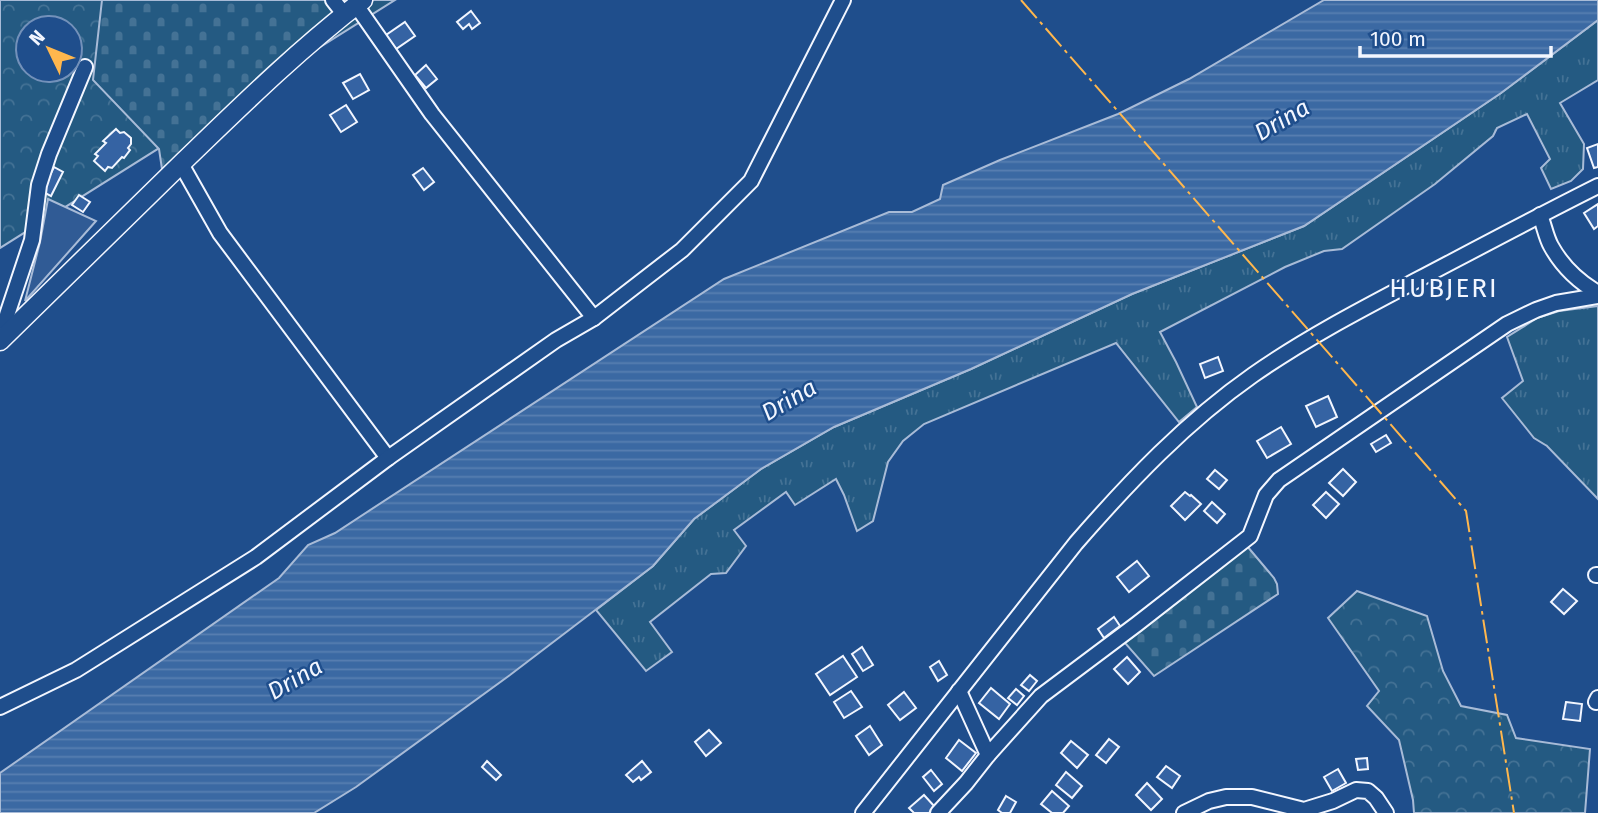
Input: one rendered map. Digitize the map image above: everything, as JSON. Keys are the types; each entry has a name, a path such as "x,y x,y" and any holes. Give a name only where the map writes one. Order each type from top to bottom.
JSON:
{"main road":[{"path":"5,336 250,97 349,5"}],"street":[{"path":"0,707 76,670 256,556 388,458 556,340 594,318 682,250 751,181 843,0"},
{"path":"349,5 594,318"},
{"path":"5,336 7,315 32,240 39,185 85,67"},
{"path":"181,164 220,233 388,458"},
{"path":"863,813 1076,543 1163,450 1216,404 1254,375 1341,319 1598,186"},
{"path":"1540,215 1551,246 1567,268 1598,295"},
{"path":"938,813 1041,696 1250,536 1266,495 1279,480 1507,324 1556,303 1598,295"},
{"path":"959,691 988,755"},
{"path":"1184,813 1209,801 1226,797 1252,797 1304,810 1356,790 1368,791 1386,813"}],"green space":[{"path":"0,0 395,0 0,248"},
{"path":"102,0 329,0 338,14 162,169 159,149 93,80"},
{"path":"1598,20 1598,80 1560,103 1584,144 1583,169 1571,181 1551,189 1541,168 1550,159 1527,114 1497,128 1493,136 1435,184 1342,249 1324,251 1285,267 1160,332 1197,407 1179,422 1116,343 924,424 903,441 888,462 873,521 857,531 836,479 795,505 786,492 734,530 746,546 726,573 711,574 650,622 672,652 646,671 596,610 653,566 694,519 761,469 834,427 971,369 1132,294 1304,226 1501,93"},
{"path":"1598,306 1598,499 1547,446 1534,438 1502,398 1523,381 1507,337 1537,318 1559,311"},
{"path":"1247,546 1274,578 1278,594 1154,676 1125,643"},
{"path":"1357,591 1427,616 1443,671 1461,706 1507,715 1516,738 1590,749 1585,813 1414,813 1399,740 1367,706 1379,691 1328,618"}],"shaded area":[{"path":"48,199 96,221 25,301 40,242"}],"water":[{"name":"Drina","path":"1324,0 1598,0 1598,20 1501,93 1304,226 1132,294 971,369 834,427 761,469 694,519 653,566 510,675 356,787 314,813 0,813 0,773 279,578 308,545 335,533 724,279 889,212 912,212 940,199 943,185 1118,114 1189,79"}],"building":[{"path":"471,11 480,23 472,29 469,24 463,29 457,22"},
{"path":"405,22 415,36 396,49 386,35"},
{"path":"426,65 437,79 426,88 415,75"},
{"path":"360,74 369,90 353,99 343,83"},
{"path":"346,105 357,122 341,132 330,115"},
{"path":"116,129 131,138 128,148 130,150 124,158 105,171 94,161 98,156 95,154 106,143 103,141"},
{"path":"1598,144 1598,167 1594,168 1587,148"},
{"path":"54,167 63,172 51,196 42,191"},
{"path":"423,168 434,182 424,190 413,175"},
{"path":"79,195 90,202 83,212 72,205"},
{"path":"1598,204 1598,226 1594,229 1584,213"},
{"path":"1218,357 1223,371 1205,378 1200,364"},
{"path":"1328,396 1337,417 1316,427 1306,406"},
{"path":"1281,427 1291,444 1267,458 1257,441"},
{"path":"1386,435 1391,443 1376,452 1371,444"},
{"path":"1343,469 1356,482 1343,496 1329,483"},
{"path":"1215,470 1227,480 1219,489 1207,479"},
{"path":"1185,492 1201,504 1185,520 1171,506"},
{"path":"1326,492 1339,504 1326,518 1313,505"},
{"path":"1212,502 1225,514 1217,523 1204,511"},
{"path":"1137,561 1149,576 1129,592 1117,577"},
{"path":"1563,589 1577,601 1564,614 1551,602"},
{"path":"1114,617 1120,626 1104,638 1098,629"},
{"path":"862,647 873,665 863,671 852,654"},
{"path":"843,656 857,677 830,695 816,674"},
{"path":"1127,657 1140,672 1128,684 1114,669"},
{"path":"939,661 947,675 938,681 930,667"},
{"path":"1030,675 1037,681 1029,691 1021,685"},
{"path":"991,688 1010,704 999,719 979,703"},
{"path":"1016,689 1024,696 1017,705 1008,698"},
{"path":"851,691 862,707 844,718 834,702"},
{"path":"904,692 916,708 900,720 888,705"},
{"path":"1566,702 1582,704 1580,721 1563,719"},
{"path":"870,726 882,745 869,755 856,736"},
{"path":"709,730 721,743 706,756 695,742"},
{"path":"1109,739 1119,747 1106,763 1096,755"},
{"path":"959,740 976,753 962,771 946,758"},
{"path":"1071,741 1088,755 1077,768 1061,753"},
{"path":"1367,758 1368,769 1358,770 1356,759"},
{"path":"487,761 501,775 496,780 482,767"},
{"path":"642,761 651,772 641,780 639,777 633,782 626,775"},
{"path":"1166,766 1180,776 1172,788 1157,777"},
{"path":"1338,769 1346,783 1332,791 1324,777"},
{"path":"931,770 942,784 934,791 923,777"},
{"path":"1066,772 1082,786 1072,798 1056,785"},
{"path":"1147,783 1162,799 1151,810 1136,795"},
{"path":"1052,791 1069,806 1063,813 1052,813 1041,804"},
{"path":"924,795 935,807 929,813 914,813 909,808"},
{"path":"1006,796 1016,802 1010,813 1002,813 998,810"}],"power":[{"path":"1021,0 1466,511 1514,813"}],"district":[{"name":"HUBJERI","path":"1444,288"}]}
